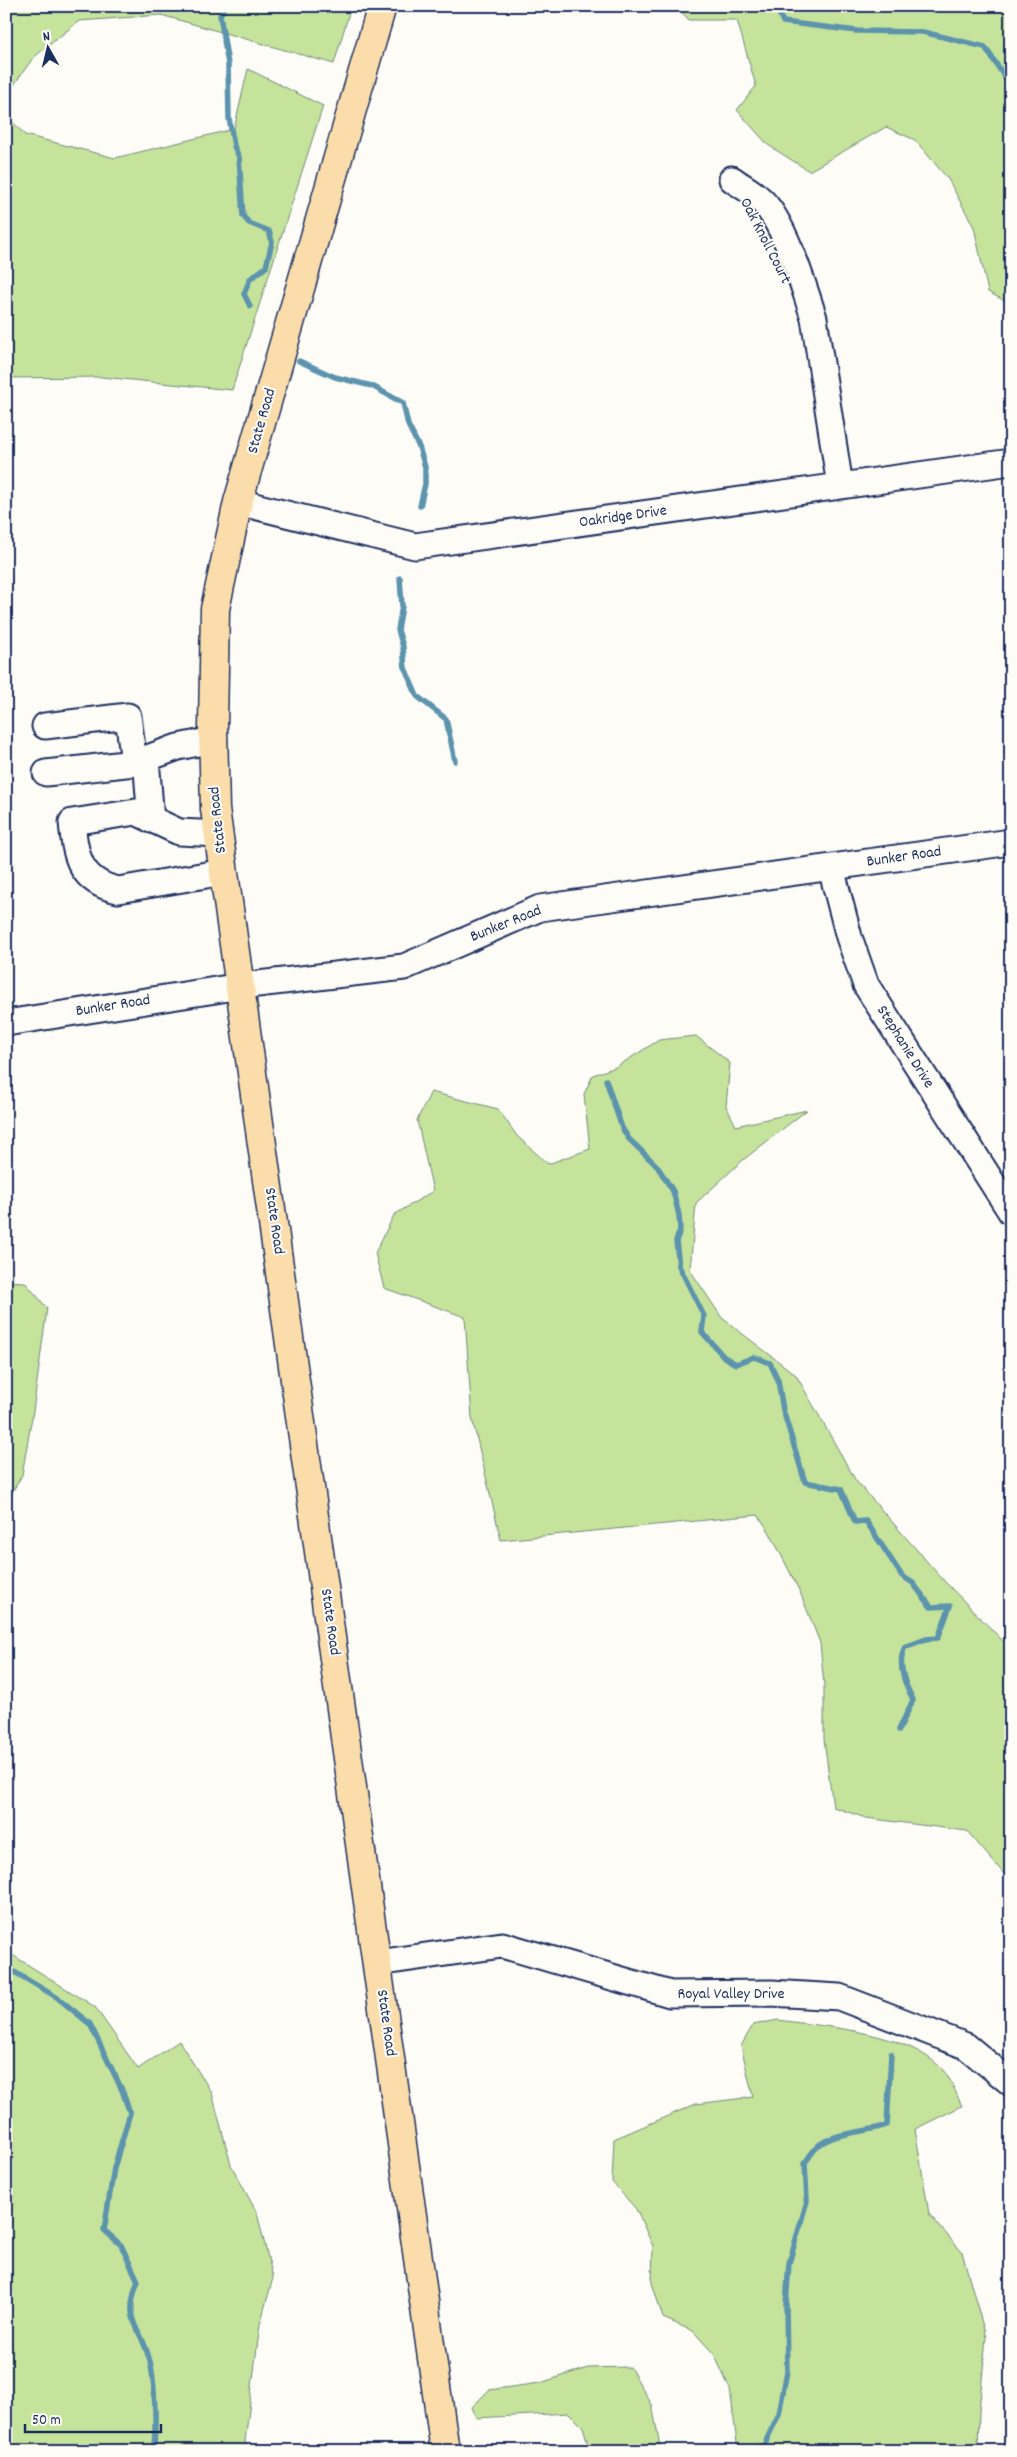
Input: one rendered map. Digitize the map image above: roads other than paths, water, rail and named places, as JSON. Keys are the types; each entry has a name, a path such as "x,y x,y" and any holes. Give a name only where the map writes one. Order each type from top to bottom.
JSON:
{"main road":[{"name":"State Road","path":"382,6 238,502 215,609 213,740 215,809 445,2451"}],"street":[{"name":"Oak Knoll Court","path":"732,180 761,199 777,222 806,291 814,318 832,487 795,300 757,217 732,180"},
{"name":"Oakridge Drive","path":"238,502 416,546 1011,462"},
{"path":"44,726 128,716 140,761 151,820"},
{"path":"46,773 140,761 178,747 213,740"},
{"path":"219,834 179,832 136,812 72,822 74,846 81,867 101,886 118,890 224,872"},
{"name":"Bunker Road","path":"6,1023 241,986 404,967 540,908 1011,842"},
{"name":"Stephanie Drive","path":"831,868 849,937 866,985 1011,1212"},
{"name":"Royal Valley Drive","path":"377,1963 502,1945 670,1994 771,1993 839,1997 966,2046 1011,2083"}],"waterway":[{"path":"225,6 220,15 228,64 229,118 234,146 239,157 243,216 249,223 269,231 272,242 266,267 250,279 244,294 250,306"},
{"path":"776,6 783,22 857,31 923,32 985,47 1008,82 1011,90"},
{"path":"299,361 335,377 372,386 403,403 408,425 419,447 425,467 425,484 420,506"},
{"path":"400,578 402,606 398,630 403,647 405,668 417,696 446,719 455,761"},
{"path":"606,1080 622,1128 629,1139 657,1166 673,1191 679,1215 680,1230 676,1241 679,1266 704,1316 702,1332 724,1357 736,1364 754,1357 770,1363 778,1380 783,1410 805,1482 841,1489 855,1522 866,1521 902,1576 913,1583 931,1607 950,1606 938,1638 926,1639 905,1647 902,1654 901,1667 907,1688 913,1700 899,1730"},
{"path":"6,1967 58,1998 90,2024 122,2090 130,2113 114,2168 104,2230 121,2245 138,2281 134,2294 132,2313 151,2367 155,2418 153,2451"},
{"path":"746,2451 764,2445 779,2414 787,2371 786,2305 789,2263 807,2201 805,2163 817,2147 827,2140 887,2125 891,2054"}]}
